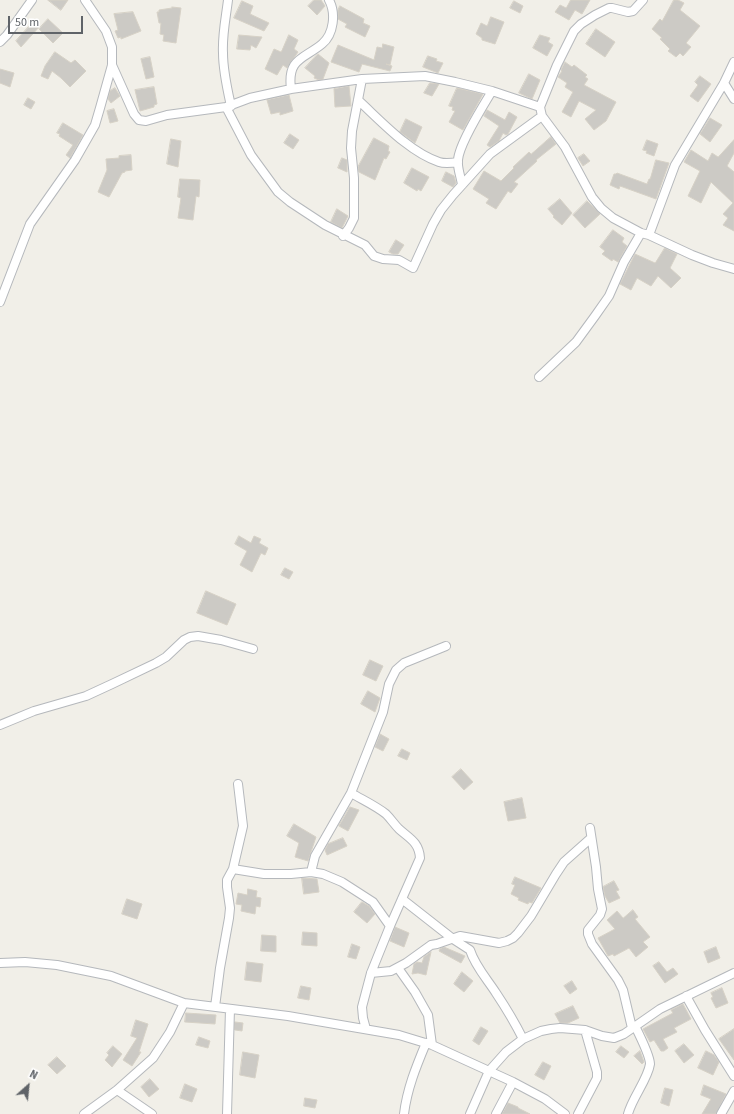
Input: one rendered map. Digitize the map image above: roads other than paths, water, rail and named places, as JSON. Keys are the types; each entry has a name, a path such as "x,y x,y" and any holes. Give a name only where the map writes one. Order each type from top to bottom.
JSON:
{"street":[{"path":"0,42 7,35 32,0"},
{"path":"0,302 30,224 75,160 95,125 112,65 112,47 106,31 85,0"},
{"path":"228,0 223,52 229,107 251,155 278,192 290,202 344,236 365,245 374,256 383,259 399,260 413,268 439,214 462,185 490,154 542,116"},
{"path":"291,89 291,72 295,65 300,58 322,44 330,33 333,22 333,13 329,0"},
{"path":"643,0 633,11 628,12 609,8 595,15 578,27 570,37 540,107 542,116 564,148 592,197 600,208 613,218 641,233 649,235 692,255 734,269"},
{"path":"649,235 674,165 724,83 734,62"},
{"path":"112,65 134,114 142,121 167,115 229,107 250,98 291,89 362,79 425,76 492,91 540,107"},
{"path":"344,236 350,228 354,218 354,178 351,148 352,131 362,79"},
{"path":"724,83 734,99"},
{"path":"462,185 458,162 460,150 492,91"},
{"path":"358,100 396,135 412,147 440,162 458,162"},
{"path":"538,377 576,342 599,311 609,296 624,262 641,233"},
{"path":"0,725 34,711 86,696 112,684 166,657 184,640 190,637 198,636 221,640 253,649"},
{"path":"311,872 315,856 351,793 383,712 389,684 396,670 404,663 446,646"},
{"path":"215,1007 230,908 226,887 227,880 233,869 243,826 238,784"},
{"path":"351,793 389,817 396,827 417,844 420,850 420,858 371,973 362,1007 366,1029"},
{"path":"590,828 602,909 600,915 588,930 588,934 592,944 618,980 623,990 634,1027 650,1063 647,1074 630,1105 628,1114"},
{"path":"371,973 391,971 398,968 431,945 460,936 499,943 513,938 531,916 564,862 591,838"},
{"path":"233,869 264,874 311,872 323,874 342,882 373,902 390,926"},
{"path":"402,899 453,939 470,950 474,961 498,995 524,1039"},
{"path":"0,963 44,962 112,976 184,1003 288,1016 399,1035 429,1044 513,1082 545,1099 565,1114"},
{"path":"398,968 428,1015 429,1044 412,1076 406,1096 404,1114"},
{"path":"470,1114 489,1071 506,1052 524,1039 551,1028 585,1030 602,1036 614,1038 624,1034 660,1009 734,973"},
{"path":"686,996 705,1030 734,1076"},
{"path":"84,1114 94,1111 153,1058 170,1032 184,1003"},
{"path":"227,1114 230,1009"},
{"path":"578,1114 598,1078 585,1030"},
{"path":"496,1114 513,1082"},
{"path":"117,1090 152,1114"},
{"path":"722,1114 734,1091"}]}
